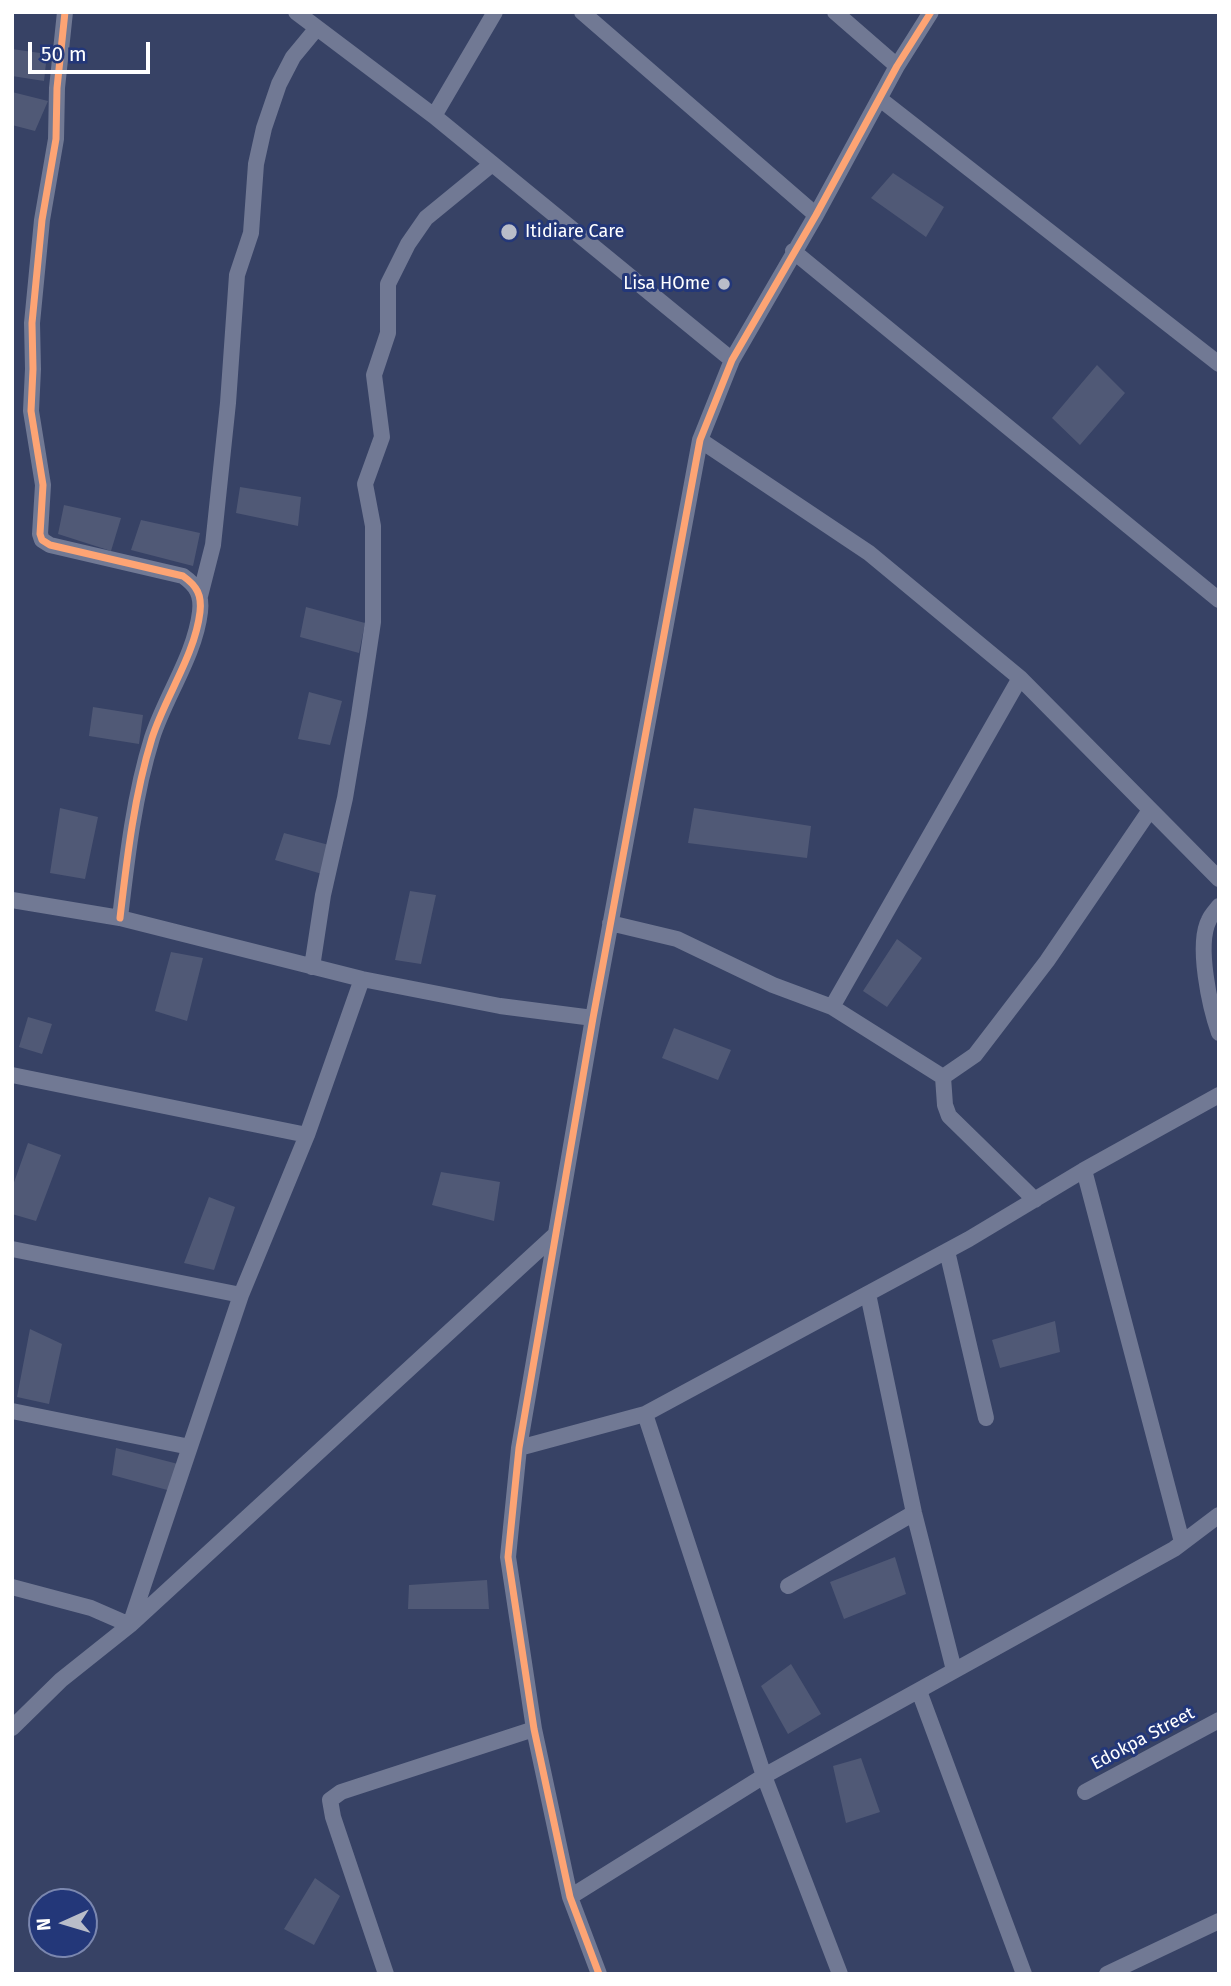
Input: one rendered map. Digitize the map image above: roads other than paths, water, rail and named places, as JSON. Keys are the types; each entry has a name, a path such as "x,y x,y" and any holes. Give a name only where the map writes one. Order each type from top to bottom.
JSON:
{"street":[{"path":"65,12 57,88 56,139 42,220 32,323 31,411 43,485 42,540 50,545 183,576 194,584 200,596"},
{"path":"296,12 434,116 732,360"},
{"path":"434,116 495,12"},
{"path":"582,12 816,215"},
{"path":"835,12 897,66"},
{"path":"599,1974 570,1897 534,1729 508,1557 519,1448 593,1018 699,440 732,360 816,215 897,66 931,12"},
{"path":"120,918 130,833 152,737 186,662 200,614 200,596 213,545 228,403 237,275 251,233 256,164 264,128 279,84 293,57 317,28"},
{"path":"880,99 1219,364"},
{"path":"312,967 323,895 351,762 373,622 373,526 365,484 382,437 374,374 388,333 388,284 408,244 426,218 492,164"},
{"path":"793,251 1219,600"},
{"path":"699,440 869,553 1020,678 1219,879"},
{"path":"832,1007 1020,678"},
{"path":"943,1077 975,1055 1047,961 1150,810"},
{"path":"12,900 120,918 362,979 500,1006 593,1018"},
{"path":"1219,906 1208,920 1203,947 1219,1033"},
{"path":"610,923 677,939 774,985 832,1007 943,1077"},
{"path":"130,1625 242,1295 307,1135 362,979"},
{"path":"12,1075 307,1135"},
{"path":"943,1077 945,1105 949,1116 1035,1200"},
{"path":"519,1448 645,1413 947,1251 1084,1170 1219,1095"},
{"path":"1084,1170 1181,1542"},
{"path":"12,1728 61,1680 130,1625 556,1234"},
{"path":"12,1249 242,1295"},
{"path":"947,1251 986,1418"},
{"path":"869,1294 914,1514 954,1670"},
{"path":"12,1411 190,1447"},
{"path":"645,1413 764,1776 840,1974"},
{"path":"788,1586 914,1514"},
{"path":"570,1897 764,1776 1174,1549 1219,1515"},
{"path":"12,1587 91,1608 130,1625"},
{"path":"919,1690 1024,1974"},
{"name":"Edokpa Street","path":"1085,1792 1219,1720"},
{"path":"386,1974 333,1817 330,1800 341,1792 534,1729"},
{"path":"1107,1974 1219,1921"}],"place":[{"name":"Itidiare Care","path":"509,232"},
{"name":"Lisa HOme","path":"724,284"}]}
